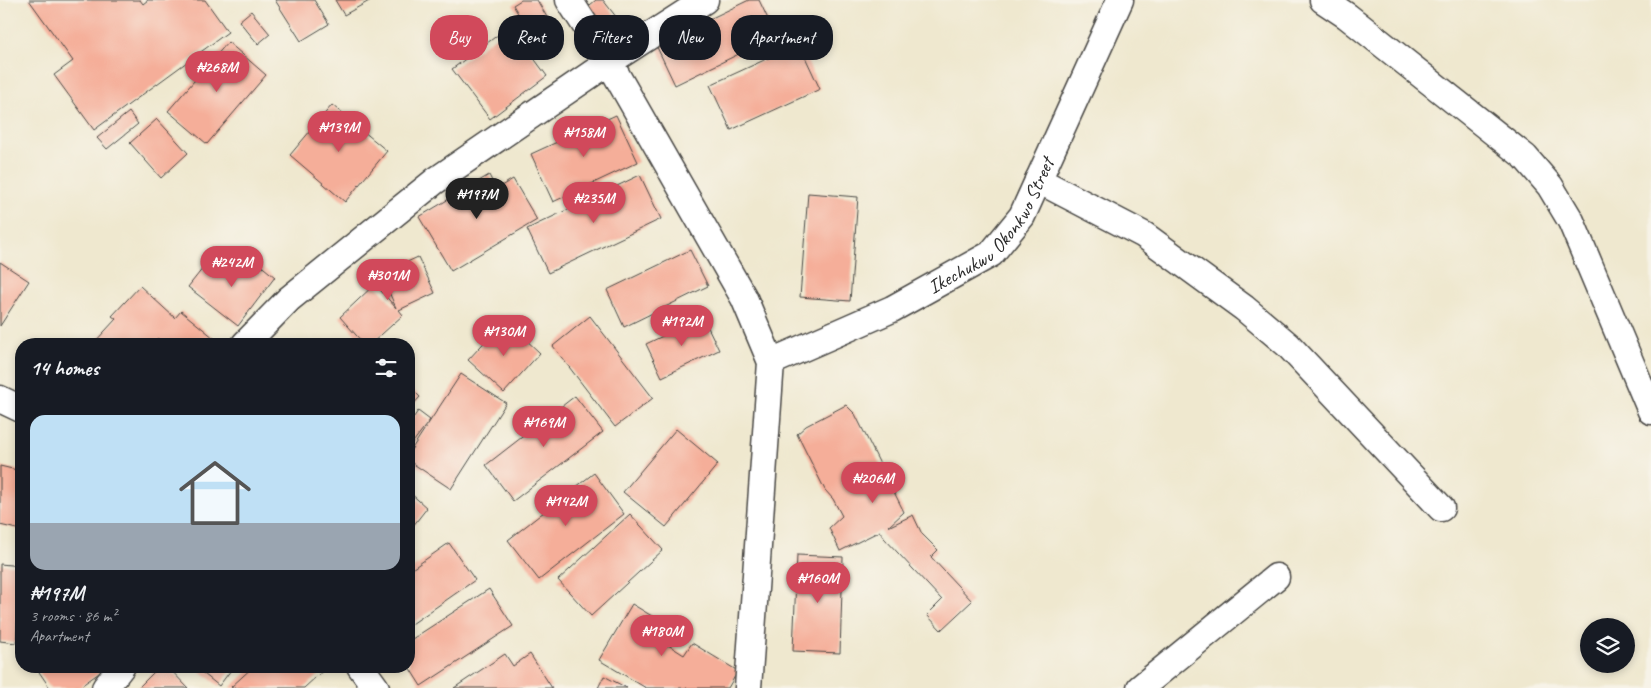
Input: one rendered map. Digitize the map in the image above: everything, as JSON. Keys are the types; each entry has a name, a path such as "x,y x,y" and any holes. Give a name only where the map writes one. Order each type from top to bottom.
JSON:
{"street":[{"path":"569,0 609,62 744,298 771,362 748,688"},
{"path":"251,338 289,299 435,181 609,62 705,0"},
{"name":"Ikechukwu Okonkwo Street","path":"771,362 892,309 991,254 1022,216 1120,0"},
{"path":"1324,0 1347,16 1524,157 1550,186 1571,221 1651,411"},
{"path":"1038,180 1144,235 1244,308 1288,345 1441,508"},
{"path":"0,399 15,406"},
{"path":"1140,688 1276,577"},
{"path":"105,688 117,673"},
{"path":"365,673 376,688"}],"building":[{"path":"29,0 140,0 143,4 148,0 205,0 228,32 94,130 54,75 73,61"},
{"path":"275,0 314,0 329,24 301,41"},
{"path":"335,0 371,0 344,15"},
{"path":"521,0 537,0 546,15 519,15 513,5"},
{"path":"596,0 603,0 615,15 588,15 584,10"},
{"path":"749,0 759,0 766,15 731,15 731,58 675,85 663,60 721,60 721,15 718,15"},
{"path":"251,11 270,34 258,44 239,21"},
{"path":"498,35 498,60 535,60 547,76 490,119 452,69 464,60 488,60 488,42"},
{"path":"228,42 266,75 207,144 168,111"},
{"path":"764,60 806,60 820,89 731,130 710,85"},
{"path":"332,105 387,151 345,202 290,155"},
{"path":"129,112 138,124 107,149 97,138"},
{"path":"616,115 638,162 553,202 531,154"},
{"path":"157,119 188,153 161,178 130,143"},
{"path":"489,175 496,189 513,179 537,220 451,271 419,217"},
{"path":"640,175 661,219 548,273 527,229"},
{"path":"808,193 858,197 850,301 800,297"},
{"path":"690,250 708,286 624,327 607,290"},
{"path":"248,255 275,277 238,326 188,287 211,258 233,275"},
{"path":"418,257 435,293 399,310 403,315 378,338 359,338 340,317 375,284 396,308 381,274"},
{"path":"0,262 29,281 0,326"},
{"path":"140,286 175,318 181,311 214,338 99,338 116,319 112,316"},
{"path":"590,316 653,398 615,427 553,346"},
{"path":"703,317 719,350 662,377 646,344"},
{"path":"505,320 540,353 504,393 468,360"},
{"path":"461,374 506,403 451,489 415,465 415,444"},
{"path":"415,392 420,397 415,402"},
{"path":"575,396 603,432 513,501 486,465"},
{"path":"846,405 855,414 904,512 888,527 913,515 922,534 938,550 931,557 972,601 941,630 927,615 942,600 884,538 880,531 840,551 829,528 842,516 833,499 825,490 797,434 806,426"},
{"path":"418,411 430,420 415,440 415,415"},
{"path":"676,429 718,464 666,527 623,492"},
{"path":"0,466 15,470 15,529 0,525"},
{"path":"594,473 624,514 539,580 508,540"},
{"path":"415,497 427,508 415,523"},
{"path":"630,514 663,550 591,616 558,580"},
{"path":"449,543 475,580 415,622 415,567"},
{"path":"797,555 843,557 840,653 793,651"},
{"path":"0,564 15,565 15,643 0,641"},
{"path":"489,589 513,626 421,686 413,673 415,673 415,637"},
{"path":"632,604 670,627 662,641 684,655 692,643 738,671 728,688 646,688 599,660"},
{"path":"505,654 513,666 530,654 552,688 454,688"},
{"path":"40,673 99,673 78,688 50,688"},
{"path":"153,673 174,673 188,688 138,688"},
{"path":"203,673 229,673 219,686"},
{"path":"246,673 320,673 304,688 231,687"},
{"path":"604,676 627,688 598,688"}]}
